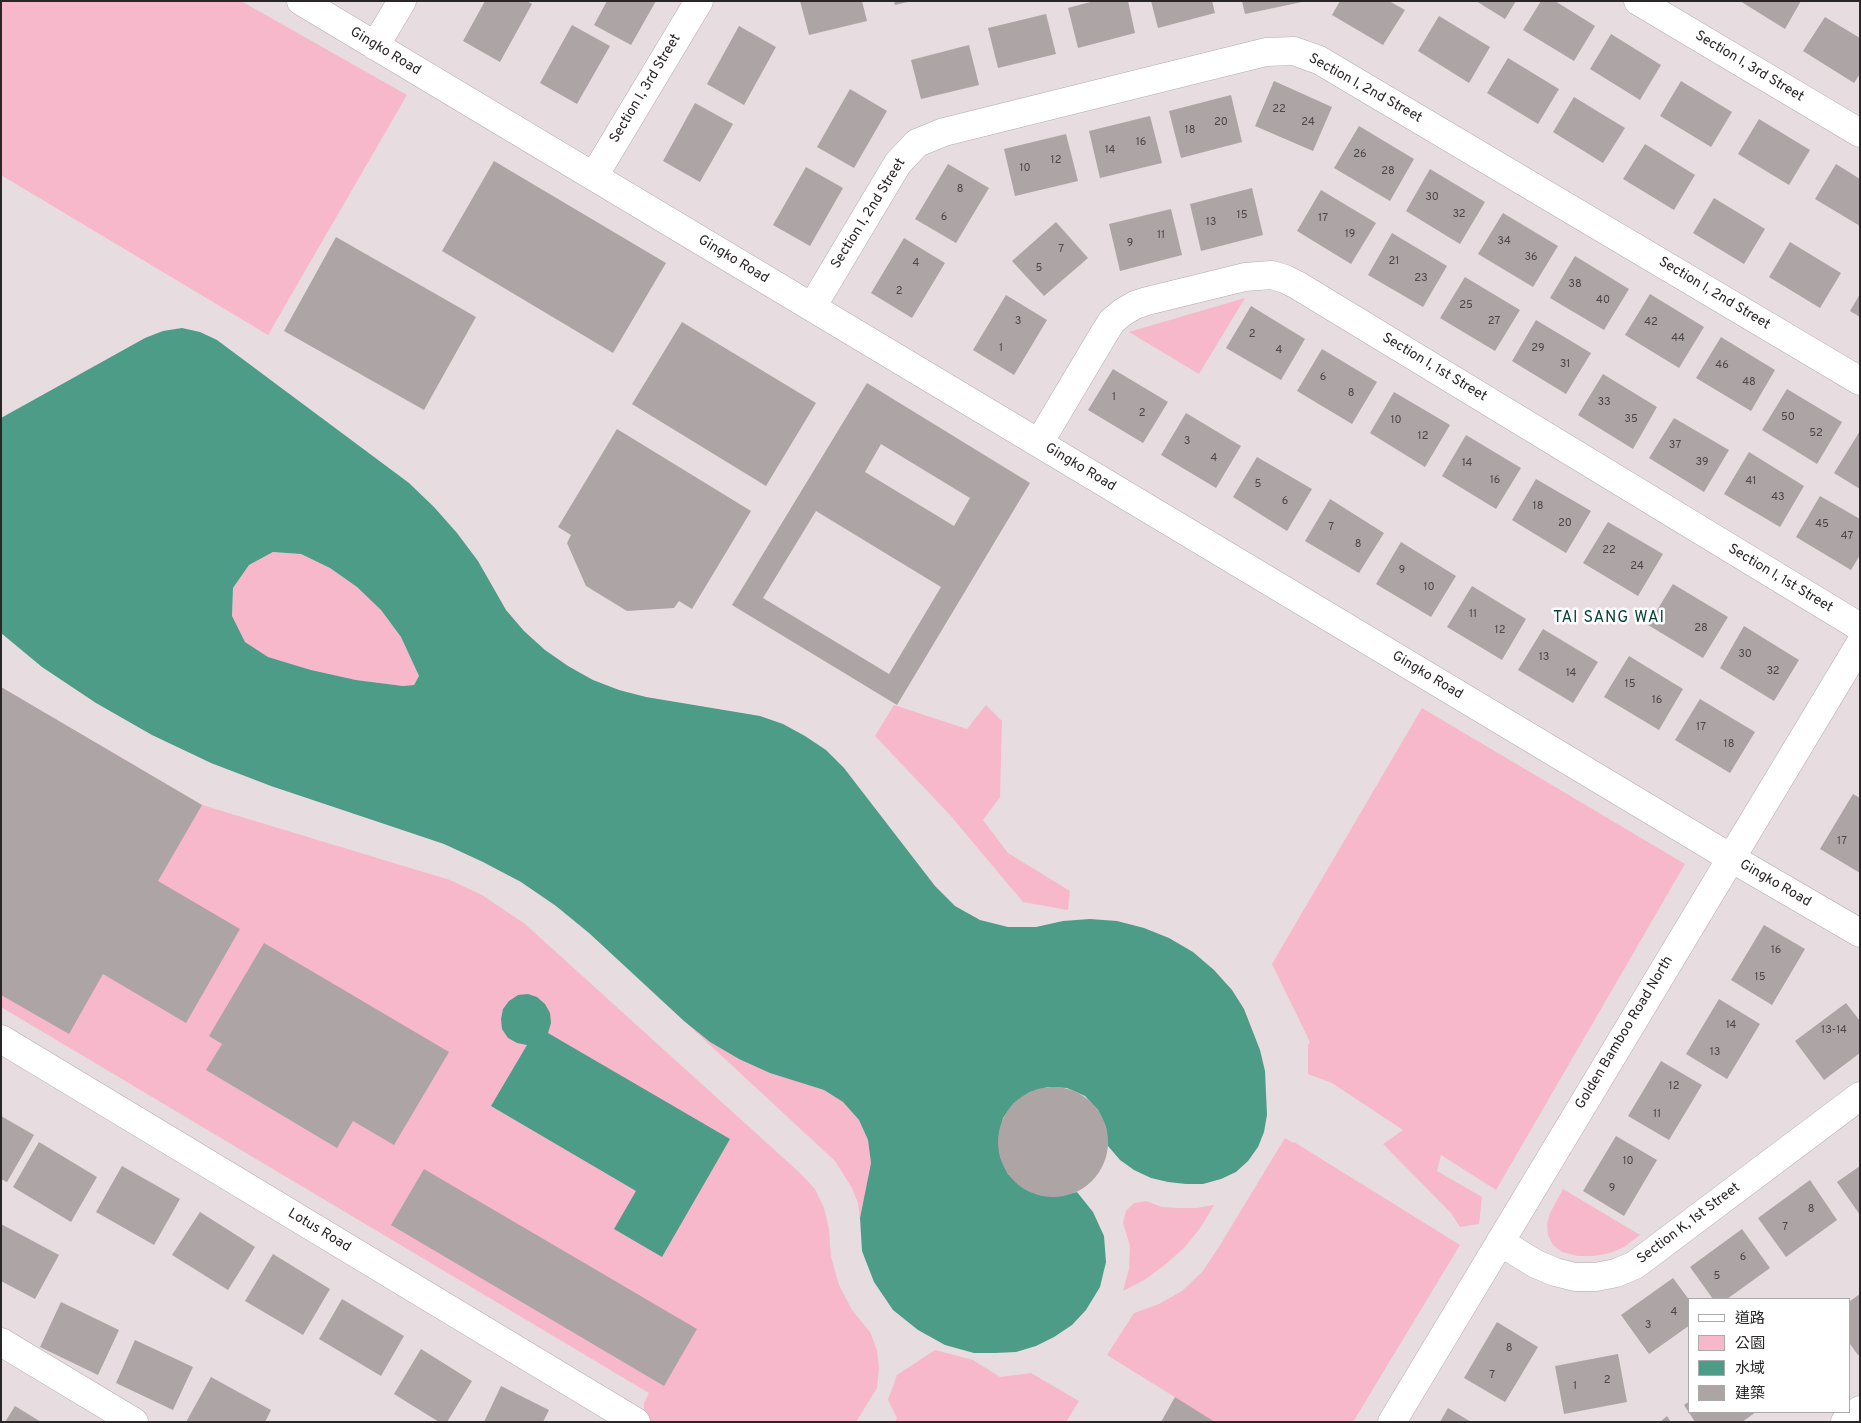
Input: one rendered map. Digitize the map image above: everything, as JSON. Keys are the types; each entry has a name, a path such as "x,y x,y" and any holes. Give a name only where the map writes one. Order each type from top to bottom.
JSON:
{"street":[{"name":"Gingko Road","path":"301,1 1730,858 1860,933"},
{"path":"376,46 402,1"},
{"name":"Section I, 3rd Street","path":"594,176 699,1"},
{"name":"Section I, 3rd Street","path":"1638,1 1860,133"},
{"name":"Section I, 2nd Street","path":"812,307 898,163 917,143 944,132 1266,52 1294,51 1319,60 1860,381"},
{"name":"Section I, 1st Street","path":"1039,443 1112,321 1123,312 1147,301 1218,283 1245,277 1272,275 1297,285 1860,627"},
{"name":"Golden Bamboo Road North","path":"1392,1422 1860,644"},
{"name":"Lotus Road","path":"1,1039 636,1422"},
{"name":"Section K, 1st Street","path":"1500,1242 1536,1264 1555,1272 1575,1277 1596,1277 1616,1273 1635,1265 1860,1096"},
{"path":"1,1342 134,1422"},
{"path":"1845,1422 1860,1410"}],"green space":[{"path":"1,1 241,1 407,95 268,335 1,175"},
{"path":"1245,298 1199,374 1129,332"},
{"path":"273,552 301,554 330,568 357,587 381,610 401,637 419,676 414,685 403,686 356,680 311,670 268,657 245,642 232,617 233,588 249,565"},
{"path":"1,687 202,805 450,880 482,895 525,924 800,1173 815,1189 824,1208 829,1229 831,1257 839,1285 852,1310 870,1332 877,1350 879,1368 877,1388 856,1422 651,1422 644,1418 644,1403 649,1393 1,1007"},
{"path":"894,705 967,729 986,705 1002,721 1000,797 983,820 1008,853 1070,891 1068,910 1023,902 950,815 875,736"},
{"path":"1422,708 1685,864 1496,1190 1441,1155 1437,1171 1482,1197 1479,1224 1460,1227 1451,1213 1383,1144 1403,1130 1332,1083 1308,1074 1308,1045 1310,1042 1272,964"},
{"path":"684,1021 710,1042 739,1059 824,1090 843,1102 859,1120 868,1140 871,1163 860,1218 858,1203 852,1188 835,1161"},
{"path":"1285,1138 1460,1245 1353,1422 1215,1422 1107,1355 1134,1313 1159,1304 1182,1291 1202,1272"},
{"path":"1563,1189 1640,1235 1624,1247 1610,1253 1578,1256 1562,1252 1553,1245 1548,1235 1547,1224 1550,1213"},
{"path":"1146,1201 1162,1207 1179,1208 1197,1208 1214,1205 1201,1227 1185,1247 1146,1279 1123,1291 1129,1269 1130,1246 1123,1223 1126,1211 1134,1203"},
{"path":"935,1350 973,1360 1000,1377 1031,1373 1079,1401 1066,1422 895,1422 897,1418 888,1400 897,1375"}],"water":[{"path":"182,328 200,332 217,340 409,483 457,533 478,561 506,610 524,631 545,650 568,666 593,680 619,690 646,697 760,716 783,724 826,750 844,768 935,886 955,906 980,920 1008,927 1036,927 1063,921 1090,919 1117,921 1144,928 1169,938 1193,952 1214,970 1232,990 1244,1009 1260,1050 1265,1071 1267,1115 1264,1132 1258,1147 1248,1161 1236,1172 1203,1184 1168,1182 1151,1178 1134,1170 1120,1160 1108,1146 1106,1127 1098,1110 1085,1096 1067,1088 1048,1087 1030,1092 1014,1103 1003,1118 999,1137 1000,1156 1008,1174 1022,1187 1039,1195 1058,1196 1077,1192 1093,1212 1104,1236 1106,1262 1100,1287 1086,1310 1072,1325 1036,1346 1016,1352 974,1353 945,1345 918,1330 893,1310 874,1282 862,1251 860,1218 871,1163 868,1140 859,1120 843,1102 824,1090 770,1073 739,1059 710,1042 684,1021 589,933 556,906 521,882 444,844 271,786 211,763 152,735 96,703 42,667 1,633 1,418 145,338 163,331","holes":["273,552 301,554 330,568 357,587 381,610 401,637 419,676 414,685 403,686 356,680 311,670 268,657 245,642 232,616 233,588 249,565"]},
{"path":"528,994 537,997 545,1004 550,1013 551,1023 548,1033 730,1139 662,1257 614,1229 636,1191 491,1106 527,1045 517,1043 508,1038 502,1029 503,1009 509,1001 518,995"}],"building":[{"path":"485,1 527,1 532,4 500,62 463,41"},
{"path":"607,1 656,1 631,45 594,25"},
{"path":"800,1 862,1 867,21 809,35"},
{"path":"894,1 908,1 908,2 895,5"},
{"path":"1094,1 1128,1 1135,33 1078,48 1068,8"},
{"path":"1151,1 1212,1 1215,13 1158,28"},
{"path":"1242,1 1302,1 1302,2 1245,14"},
{"path":"1340,1 1389,1 1405,10 1383,45 1332,15"},
{"path":"1476,1 1516,1 1505,19"},
{"path":"1541,1 1555,1 1595,26 1574,61 1523,30"},
{"path":"1740,1 1801,1 1785,29"},
{"path":"1046,14 1056,54 998,68 988,28"},
{"path":"1439,16 1490,47 1469,83 1418,51"},
{"path":"1825,17 1860,38 1860,74 1854,83 1803,51"},
{"path":"572,25 610,46 577,104 540,83"},
{"path":"739,26 776,47 744,105 707,84"},
{"path":"1611,34 1661,65 1640,100 1590,69"},
{"path":"969,45 979,85 921,99 911,60"},
{"path":"1508,58 1559,89 1538,124 1487,93"},
{"path":"1274,81 1332,107 1313,151 1255,126"},
{"path":"1681,81 1732,112 1711,147 1660,116"},
{"path":"850,89 887,111 854,168 817,147"},
{"path":"1231,95 1242,142 1181,158 1169,111"},
{"path":"1574,97 1625,128 1603,163 1553,132"},
{"path":"695,103 733,124 700,182 663,161"},
{"path":"1150,116 1162,163 1100,178 1089,131"},
{"path":"1759,119 1810,150 1789,185 1738,154"},
{"path":"1359,126 1414,159 1390,201 1334,168"},
{"path":"1066,134 1078,181 1015,196 1004,149"},
{"path":"1645,144 1695,175 1674,210 1623,179"},
{"path":"494,161 666,263 613,353 442,251"},
{"path":"948,164 989,188 956,243 915,219"},
{"path":"1836,164 1860,179 1860,226 1815,199"},
{"path":"806,167 843,188 810,246 773,225"},
{"path":"1430,169 1485,202 1460,244 1406,211"},
{"path":"1252,188 1263,235 1201,251 1190,204"},
{"path":"1321,190 1376,223 1351,264 1297,231"},
{"path":"1714,198 1765,229 1744,264 1693,233"},
{"path":"1171,209 1182,255 1120,271 1109,224"},
{"path":"1503,213 1558,246 1533,287 1478,254"},
{"path":"1056,222 1088,258 1044,296 1012,261"},
{"path":"1392,233 1447,266 1423,307 1368,275"},
{"path":"336,237 476,317 424,410 284,331"},
{"path":"904,238 945,263 912,318 871,293"},
{"path":"1790,242 1841,273 1820,308 1769,277"},
{"path":"1575,256 1629,289 1604,330 1550,298"},
{"path":"1465,277 1520,310 1495,351 1440,318"},
{"path":"1650,294 1704,327 1679,368 1625,335"},
{"path":"1860,294 1860,317 1850,311"},
{"path":"1006,295 1047,320 1014,375 973,350"},
{"path":"1251,306 1305,339 1281,380 1226,348"},
{"path":"1536,320 1591,353 1566,394 1512,361"},
{"path":"682,322 816,403 766,486 632,404"},
{"path":"1721,337 1775,370 1751,411 1696,378"},
{"path":"1322,349 1377,382 1352,424 1297,391"},
{"path":"1113,369 1168,402 1143,443 1088,410"},
{"path":"1603,374 1657,407 1633,449 1578,415"},
{"path":"867,383 1030,483 897,705 732,605","holes":["881,444 970,498 954,526 865,472","816,511 941,587 889,674 763,598"]},
{"path":"1787,389 1842,422 1817,464 1762,430"},
{"path":"1394,392 1450,425 1425,467 1370,433"},
{"path":"1186,413 1241,446 1216,488 1161,455"},
{"path":"1674,418 1729,450 1704,492 1649,458"},
{"path":"617,429 751,511 692,609 679,601 674,608 627,611 586,586 567,543 571,535 558,527"},
{"path":"1860,431 1860,489 1834,473"},
{"path":"1466,435 1521,468 1496,509 1442,476"},
{"path":"1749,452 1804,486 1780,527 1724,494"},
{"path":"1257,457 1312,489 1287,531 1233,497"},
{"path":"1536,479 1591,511 1566,553 1512,520"},
{"path":"1820,496 1860,519 1860,555 1851,570 1796,537"},
{"path":"1330,499 1384,533 1359,573 1305,541"},
{"path":"1608,522 1663,554 1638,596 1583,563"},
{"path":"1401,542 1456,576 1431,617 1376,584"},
{"path":"1673,584 1728,617 1703,658 1648,625"},
{"path":"1472,586 1526,619 1502,660 1447,627"},
{"path":"1744,626 1799,660 1774,701 1720,668"},
{"path":"1543,629 1598,662 1573,703 1518,670"},
{"path":"1629,656 1683,689 1659,730 1604,697"},
{"path":"1,687 202,805 158,881 240,929 186,1023 103,974 69,1034 1,995"},
{"path":"1700,699 1755,732 1730,773 1675,740"},
{"path":"1853,794 1860,798 1860,873 1820,849"},
{"path":"1764,925 1805,949 1772,1005 1731,980"},
{"path":"264,943 449,1052 394,1145 353,1121 337,1148 206,1070 222,1044 209,1036"},
{"path":"1719,999 1760,1024 1727,1079 1686,1054"},
{"path":"1846,1003 1860,1021 1860,1053 1824,1080 1795,1041"},
{"path":"1661,1061 1702,1085 1669,1140 1628,1116"},
{"path":"1053,1087 1064,1088 1074,1092 1092,1103 1103,1121 1107,1131 1107,1153 1103,1163 1092,1181 1074,1192 1064,1196 1053,1197 1042,1196 1032,1192 1014,1181 1003,1163 999,1153 998,1142 999,1131 1003,1121 1014,1103 1032,1092 1042,1088"},
{"path":"1,1116 34,1135 7,1182 1,1179"},
{"path":"1616,1136 1657,1160 1624,1216 1583,1191"},
{"path":"39,1142 97,1177 71,1222 13,1187"},
{"path":"122,1166 180,1199 154,1245 96,1212"},
{"path":"1860,1166 1860,1215 1837,1182"},
{"path":"424,1169 697,1329 664,1386 391,1225"},
{"path":"1810,1180 1837,1220 1786,1257 1758,1218"},
{"path":"200,1212 255,1247 228,1290 172,1255"},
{"path":"1,1224 59,1255 35,1299 1,1281"},
{"path":"1742,1229 1770,1268 1728,1298 1712,1298 1690,1267"},
{"path":"273,1254 330,1289 303,1335 245,1301"},
{"path":"1673,1278 1688,1298 1688,1326 1649,1354 1621,1315"},
{"path":"1860,1294 1860,1354 1858,1355 1851,1345 1851,1300"},
{"path":"342,1299 404,1336 381,1376 319,1339"},
{"path":"61,1302 119,1330 98,1375 40,1347"},
{"path":"1497,1322 1538,1347 1505,1402 1464,1378"},
{"path":"135,1340 193,1367 173,1410 116,1383"},
{"path":"421,1349 472,1381 447,1422 439,1422 394,1394"},
{"path":"1618,1354 1627,1402 1564,1414 1555,1366"},
{"path":"211,1377 271,1410 265,1422 186,1422"},
{"path":"501,1386 549,1410 543,1422 484,1422"},
{"path":"1175,1397 1215,1422 1161,1422"},
{"path":"1688,1402 1688,1411 1684,1405"},
{"path":"15,1406 41,1422 5,1422"},
{"path":"1448,1408 1471,1422 1440,1422"},
{"path":"1689,1413 1755,1413 1742,1422 1695,1422"},
{"path":"1667,1416 1671,1422 1660,1422"}],"district":[{"name":"TAI SANG WAI","path":"1609,619"}]}
